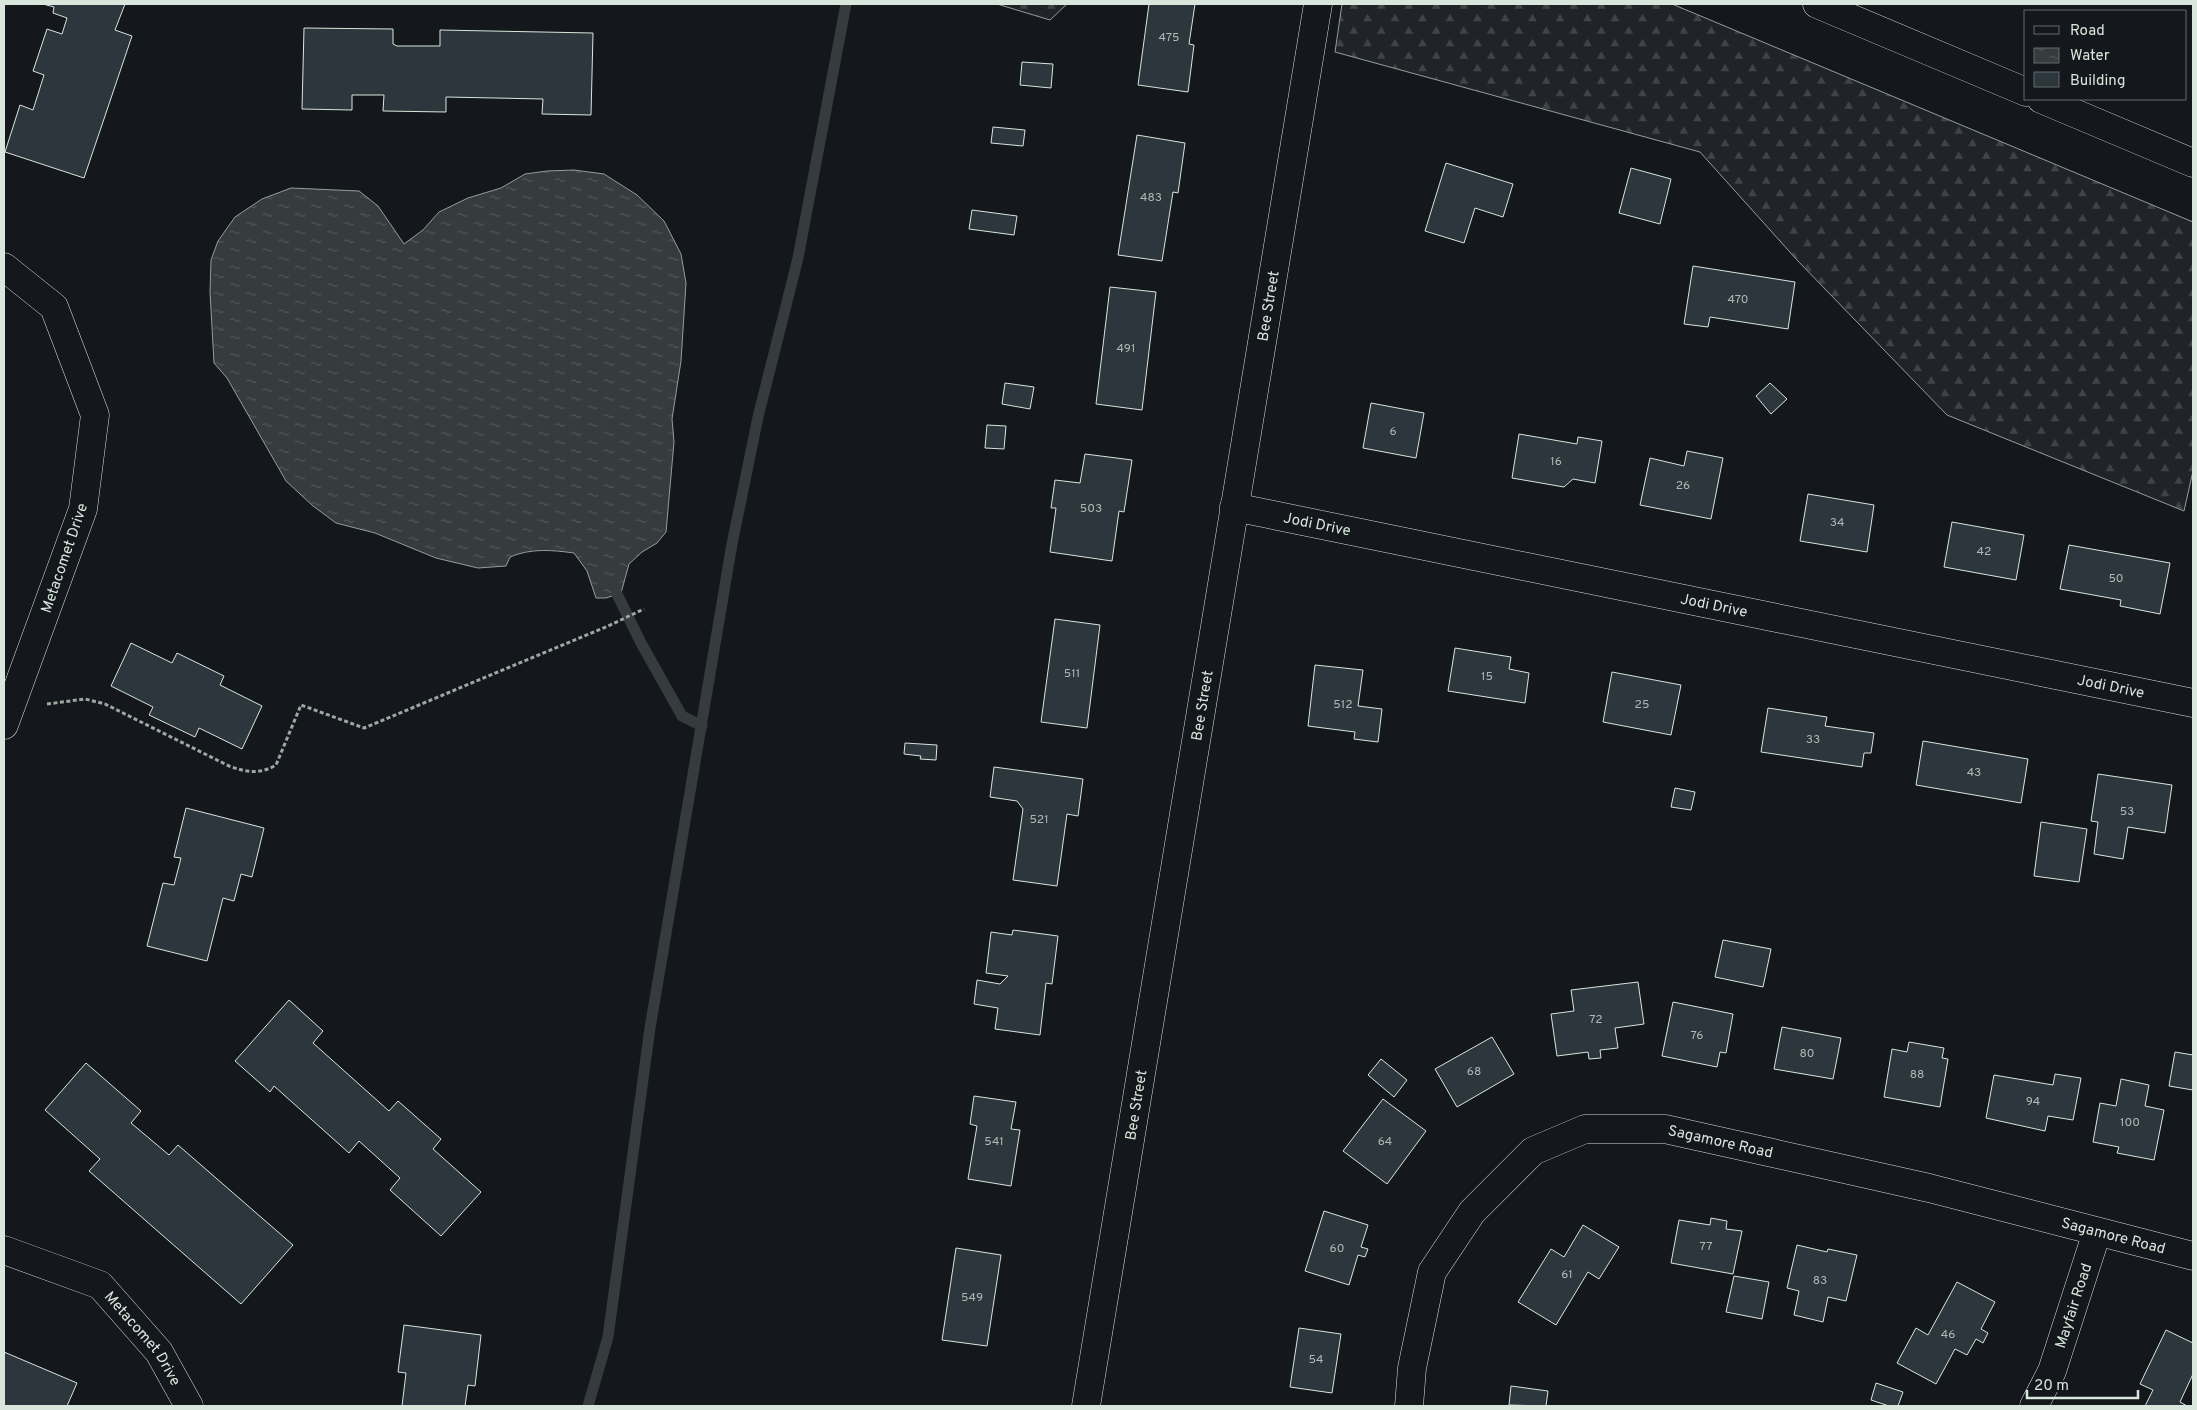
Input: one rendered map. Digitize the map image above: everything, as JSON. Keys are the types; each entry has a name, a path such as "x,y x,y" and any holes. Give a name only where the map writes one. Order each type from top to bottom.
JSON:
{"main road":[{"name":"Bee Street","path":"1086,1406 1318,4"},
{"path":"1817,4 2024,91"},
{"path":"2043,100 2193,163"},
{"name":"Metacomet Drive","path":"4,267 54,306 95,415 83,509 7,716"},
{"name":"Jodi Drive","path":"1234,507 2193,703"},
{"name":"Sagamore Road","path":"1410,1406 1412,1368 1432,1272 1472,1212 1534,1151 1585,1129 1665,1129 1929,1188 2193,1256"},
{"name":"Mayfair Road","path":"2034,1406 2052,1371 2097,1232"},
{"name":"Metacomet Drive","path":"4,1250 100,1285 159,1352 188,1406"}],"path":[{"path":"7,716 85,699 105,704 229,766 246,772 257,772 276,765 301,705 364,728 608,626 644,609"}],"green space":[{"path":"997,4 1067,4 1050,20"},
{"path":"1342,4 1672,4 2193,222 2193,471 2184,511 1947,415 1797,260 1700,152 1335,52"}],"water":[{"path":"574,170 604,174 637,195 664,221 681,254 686,283 681,361 672,419 674,442 666,532 657,543 642,552 629,564 621,593 606,598 596,598 587,571 574,553 526,552 510,557 506,566 478,568 436,558 375,533 336,523 313,506 286,481 227,378 214,363 210,292 211,260 218,241 235,217 262,199 291,188 359,191 378,206 404,244 423,230 439,212 468,198 501,188 525,174"}],"building":[{"path":"43,4 125,4 115,30 132,36 84,178 5,152 20,105 33,110 44,75 33,71 47,29 62,34 67,18 53,13 54,7"},
{"path":"1149,4 1195,4 1189,44 1194,45 1188,92 1138,85"},
{"path":"304,28 393,29 393,44 397,46 440,46 440,30 593,33 591,115 542,114 543,99 446,97 446,112 383,111 384,95 352,95 352,110 302,109"},
{"path":"1022,62 1053,64 1051,88 1020,85"},
{"path":"993,127 1025,130 1023,146 991,143"},
{"path":"1137,135 1185,143 1178,193 1173,192 1162,261 1118,255"},
{"path":"1446,163 1513,184 1503,217 1475,208 1464,243 1425,231"},
{"path":"1631,168 1671,179 1660,224 1619,213"},
{"path":"972,210 1017,216 1014,235 969,229"},
{"path":"1693,266 1795,282 1788,329 1710,317 1708,327 1684,324"},
{"path":"1110,287 1156,292 1142,410 1096,404"},
{"path":"1005,383 1034,387 1030,409 1002,404"},
{"path":"1770,383 1787,399 1771,414 1756,396"},
{"path":"1371,403 1424,413 1416,458 1363,448"},
{"path":"987,425 1006,426 1004,449 985,448"},
{"path":"1519,434 1577,444 1578,437 1602,441 1595,483 1573,479 1564,487 1512,478"},
{"path":"1687,451 1723,458 1711,519 1640,505 1650,458 1684,466"},
{"path":"1085,454 1132,460 1124,512 1119,511 1112,561 1050,552 1056,508 1051,508 1055,480 1080,483"},
{"path":"1808,494 1874,505 1867,552 1800,541"},
{"path":"1952,522 2024,535 2016,580 1944,567"},
{"path":"2069,545 2170,563 2160,614 2120,606 2121,600 2060,589"},
{"path":"1055,619 1100,625 1087,728 1041,722"},
{"path":"131,643 172,663 177,653 224,676 220,685 262,706 242,749 199,728 195,737 149,715 153,707 111,686"},
{"path":"1455,648 1511,657 1509,669 1529,673 1525,703 1448,691"},
{"path":"1315,665 1363,670 1358,706 1382,709 1378,742 1354,739 1355,732 1308,726"},
{"path":"1612,672 1681,685 1671,735 1603,722"},
{"path":"1768,708 1827,717 1825,726 1874,733 1871,753 1864,753 1862,767 1761,752"},
{"path":"1923,741 2028,759 2021,803 1916,785"},
{"path":"905,743 937,745 936,760 920,759 921,756 904,754"},
{"path":"994,767 1083,779 1078,816 1067,814 1057,886 1013,880 1023,809 1017,801 990,797"},
{"path":"2098,774 2172,785 2165,833 2128,827 2123,859 2094,854 2098,822 2091,821"},
{"path":"1675,788 1695,792 1691,810 1671,807"},
{"path":"186,808 264,828 252,877 241,874 234,901 223,898 207,961 147,946 163,883 174,885 181,858 174,857"},
{"path":"2041,822 2087,829 2079,882 2034,876"},
{"path":"1013,930 1058,936 1052,984 1046,983 1040,1035 995,1029 998,1008 974,1004 977,980 1000,984 1008,976 986,973 991,932 1012,935"},
{"path":"1723,940 1771,949 1763,987 1715,977"},
{"path":"1638,982 1644,1024 1615,1028 1618,1048 1600,1050 1601,1058 1589,1059 1588,1052 1557,1056 1551,1014 1574,1011 1571,990"},
{"path":"289,1000 323,1031 313,1043 389,1111 398,1101 441,1139 433,1149 481,1192 441,1236 390,1190 400,1178 359,1141 349,1153 274,1086 270,1092 235,1061"},
{"path":"1673,1002 1733,1014 1726,1053 1720,1052 1717,1067 1662,1056"},
{"path":"1782,1027 1841,1038 1833,1079 1774,1069"},
{"path":"1492,1037 1514,1074 1457,1107 1435,1069"},
{"path":"1909,1042 1944,1048 1942,1058 1948,1059 1940,1107 1884,1097 1892,1049 1907,1052"},
{"path":"2175,1052 2193,1055 2193,1090 2169,1086"},
{"path":"1381,1059 1407,1080 1394,1097 1368,1075"},
{"path":"86,1063 141,1111 131,1123 169,1155 178,1145 293,1245 241,1304 89,1171 100,1159 45,1110"},
{"path":"2055,1074 2081,1078 2073,1120 2048,1116 2045,1131 1986,1118 1994,1075 2053,1085"},
{"path":"2121,1079 2149,1085 2145,1106 2164,1110 2154,1160 2117,1153 2119,1147 2093,1142 2100,1103 2116,1106"},
{"path":"974,1096 1016,1102 1011,1129 1020,1130 1011,1186 968,1179 977,1126 970,1124"},
{"path":"1383,1099 1426,1131 1387,1184 1343,1151"},
{"path":"1324,1211 1368,1225 1361,1247 1368,1249 1365,1257 1358,1255 1349,1285 1305,1271"},
{"path":"1711,1218 1727,1221 1726,1229 1742,1231 1733,1274 1671,1263 1679,1220 1710,1225"},
{"path":"1583,1225 1619,1247 1599,1279 1588,1272 1556,1325 1518,1302 1551,1249 1564,1257"},
{"path":"1797,1245 1827,1252 1828,1249 1857,1255 1846,1301 1828,1297 1823,1322 1794,1315 1799,1291 1787,1288"},
{"path":"956,1248 1001,1255 987,1346 942,1340"},
{"path":"1734,1276 1769,1282 1762,1319 1726,1312"},
{"path":"1957,1282 1995,1302 1981,1329 1988,1333 1983,1343 1976,1339 1967,1355 1955,1349 1936,1384 1897,1363 1916,1328 1928,1335"},
{"path":"404,1325 481,1335 475,1386 468,1385 465,1406 402,1406 406,1373 398,1372"},
{"path":"1299,1328 1341,1334 1332,1393 1290,1387"},
{"path":"2166,1330 2193,1343 2193,1374 2180,1402 2187,1406 2145,1406 2153,1390 2140,1384"},
{"path":"4,1352 77,1383 67,1406 4,1406"},
{"path":"1876,1383 1903,1392 1898,1406 1889,1406 1871,1400"},
{"path":"1511,1386 1548,1391 1546,1406 1509,1405"}],"waterway":[{"path":"588,1406 608,1337 650,1028 732,544 758,417 798,258 846,4"},
{"path":"617,594 641,643 682,716 702,726"}]}
